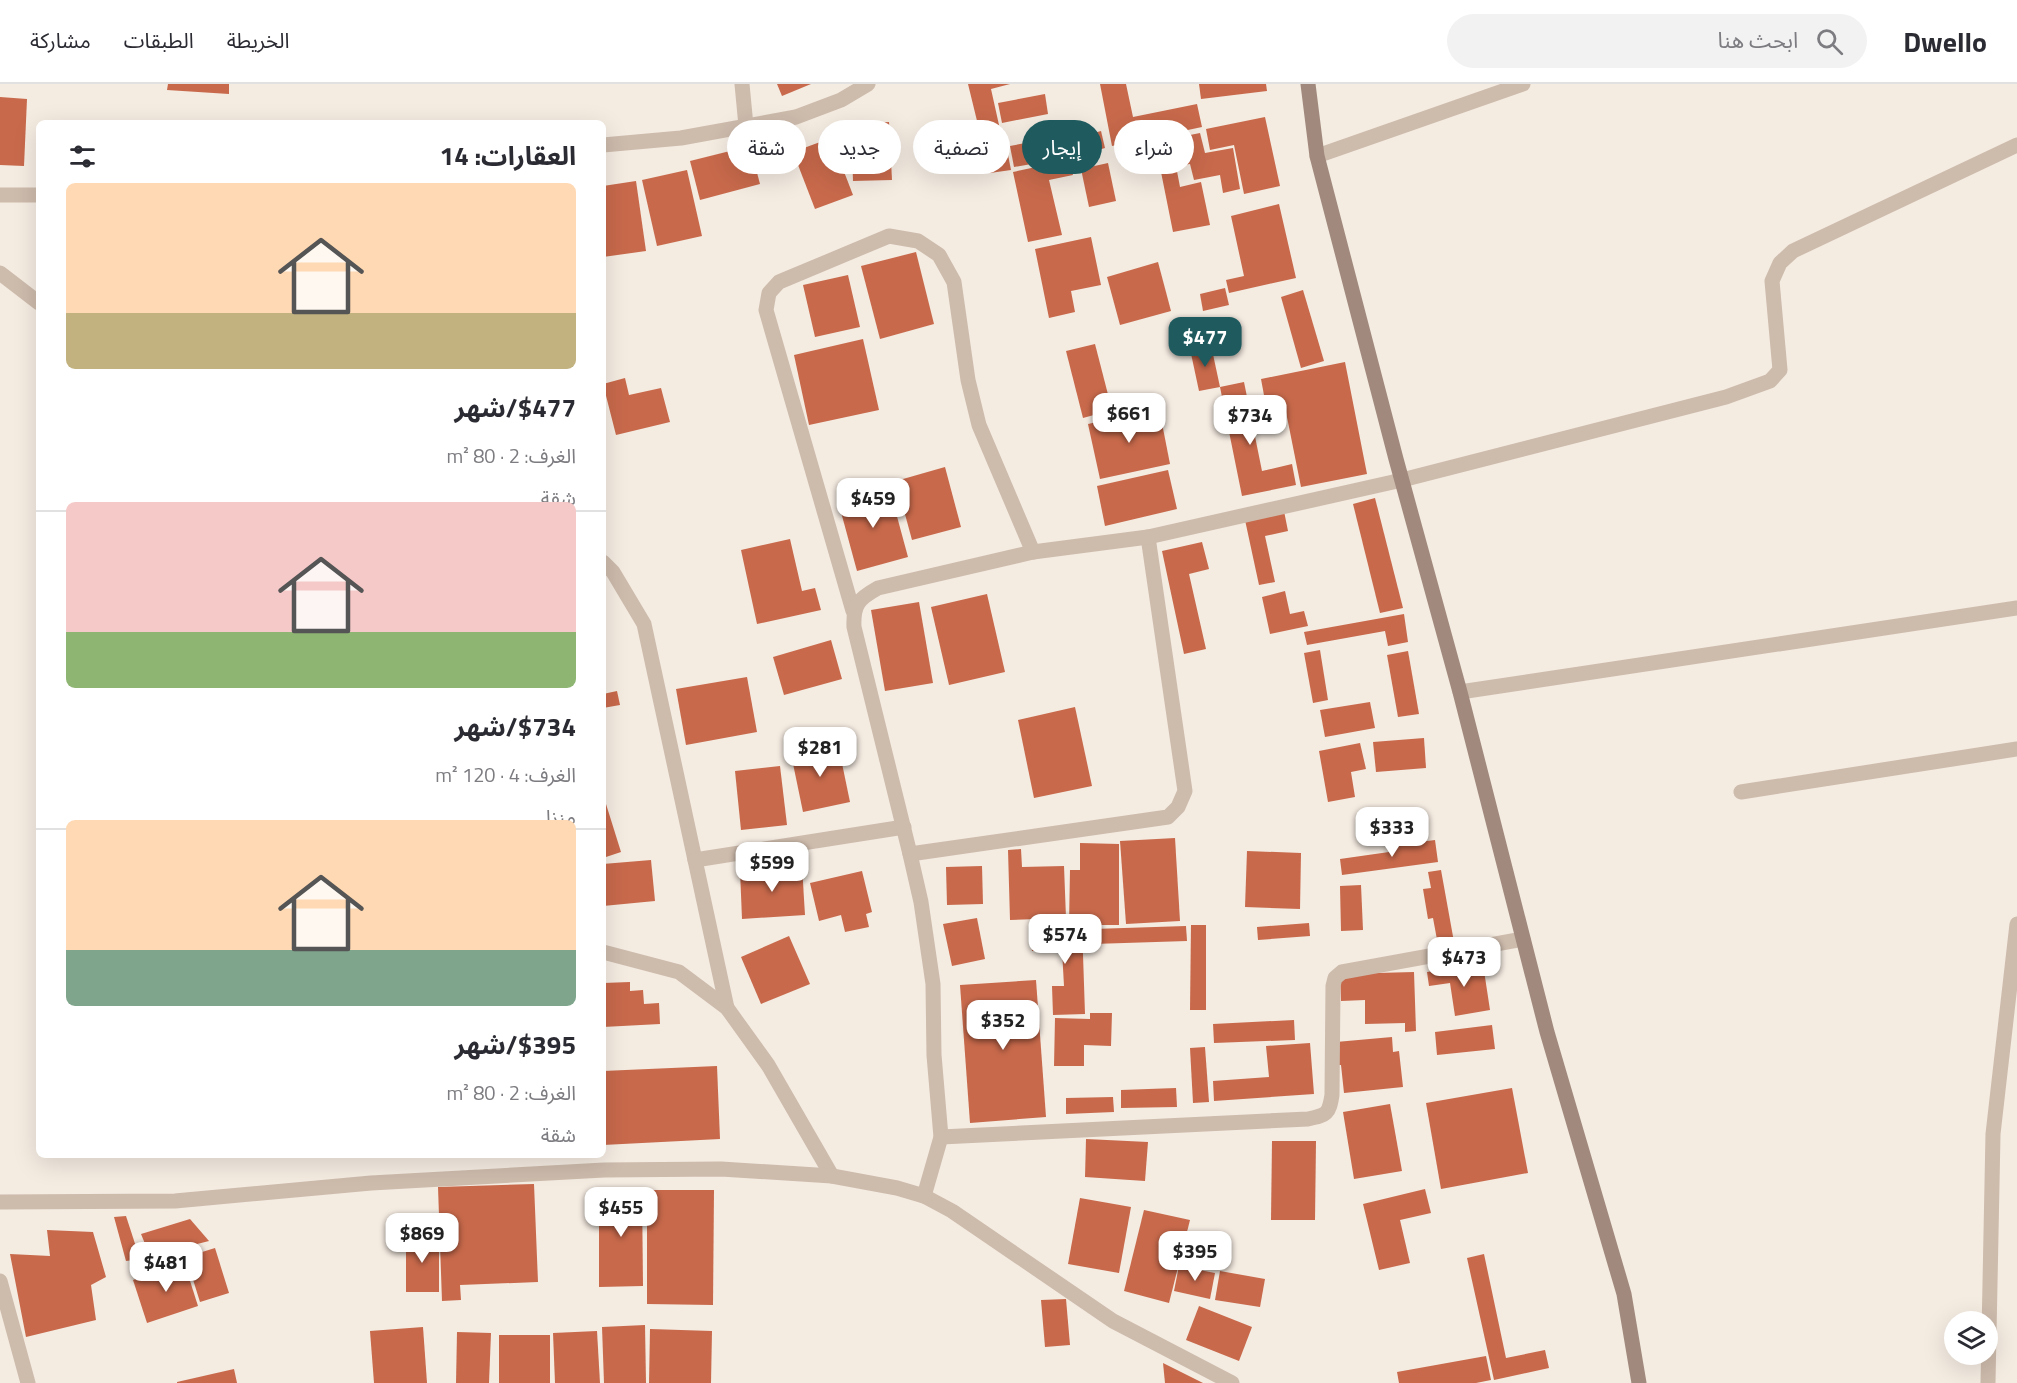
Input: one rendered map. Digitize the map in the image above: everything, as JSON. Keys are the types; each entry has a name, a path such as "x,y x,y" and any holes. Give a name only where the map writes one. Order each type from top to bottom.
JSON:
{"street":[{"path":"742,84 745,120"},
{"path":"779,120 796,117 841,100 868,84"},
{"path":"1308,84 1317,156 1460,692 1547,1032 1624,1294 1639,1383"},
{"path":"1317,156 1522,84"},
{"path":"606,145 681,138 727,130"},
{"path":"853,611 865,596 878,588 1034,552 1148,537 1402,480 1726,397 1770,381 1780,370 1772,280 1780,263 1793,251 2017,145"},
{"path":"0,195 36,195"},
{"path":"924,1196 941,1137 934,1055 933,984 921,902 856,638 853,611 766,310 769,293 779,282 889,236 918,241 939,255 954,282 968,380 979,425 1034,552"},
{"path":"0,273 36,301"},
{"path":"910,854 1168,817 1178,807 1185,791 1148,537"},
{"path":"606,565 613,572 644,624 727,1008"},
{"path":"1460,692 2017,608"},
{"path":"1741,792 2017,750"},
{"path":"695,860 904,827"},
{"path":"1988,1383 1993,1134 2017,924"},
{"path":"941,1137 1308,1119 1324,1115 1330,1109 1332,1095 1335,978 1342,972 1523,939"},
{"path":"606,953 679,972 727,1008 768,1065 832,1176"},
{"path":"0,1202 174,1201 371,1183 604,1170 721,1169 832,1176 897,1188 924,1196 952,1211 1113,1321 1232,1383"},
{"path":"0,1281 28,1383"}],"building":[{"path":"168,84 229,84 229,94 167,90"},
{"path":"777,84 811,84 782,96"},
{"path":"968,84 1010,84 991,89 998,120 977,120"},
{"path":"1100,84 1126,84 1133,117 1197,104 1202,127 1194,129 1194,120 1114,120 1114,146 1112,146"},
{"path":"1199,84 1266,84 1267,91 1201,99"},
{"path":"1045,94 1048,114 1010,121 1001,120 998,103"},
{"path":"0,97 27,99 24,166 0,165"},
{"path":"1265,117 1280,186 1244,194 1234,145 1210,150 1206,129"},
{"path":"1200,133 1205,153 1233,148 1240,189 1223,193 1220,175 1194,180 1194,134"},
{"path":"818,143 818,174 845,174 853,195 815,209 801,174 806,174 806,147"},
{"path":"1022,144 1022,166 1014,167 1010,146"},
{"path":"727,152 727,174 757,174 760,184 700,200 690,161"},
{"path":"1108,163 1116,201 1089,207 1082,174 1102,174 1102,164"},
{"path":"687,170 702,236 657,246 642,180"},
{"path":"1022,170 1022,174 1073,174 1049,180 1062,235 1028,242 1013,172"},
{"path":"853,174 892,174 892,180 853,181"},
{"path":"1161,174 1178,174 1180,187 1201,182 1210,225 1173,232"},
{"path":"636,181 646,251 606,257 606,186"},
{"path":"1279,204 1296,278 1229,293 1226,280 1244,276 1231,216"},
{"path":"1091,237 1101,285 1071,291 1075,312 1049,318 1035,249"},
{"path":"916,252 934,324 880,339 861,266"},
{"path":"1158,262 1171,311 1120,325 1107,277"},
{"path":"848,275 860,327 815,337 803,285"},
{"path":"1225,288 1229,305 1203,311 1200,294"},
{"path":"1303,290 1324,361 1301,368 1281,297"},
{"path":"863,339 879,410 809,425 794,355"},
{"path":"1095,344 1112,410 1083,418 1066,351"},
{"path":"1211,345 1220,387 1199,391 1190,349"},
{"path":"1345,362 1367,474 1301,487 1284,402 1266,406 1261,379"},
{"path":"625,378 629,395 661,388 670,422 616,435 606,396 606,383"},
{"path":"1244,382 1262,471 1292,464 1296,485 1242,496 1220,387"},
{"path":"1159,408 1170,464 1100,479 1088,424"},
{"path":"945,467 961,527 912,540 896,481"},
{"path":"1168,470 1177,509 1105,526 1097,486"},
{"path":"889,487 908,557 857,571 838,501"},
{"path":"1375,498 1403,608 1380,613 1353,504"},
{"path":"1284,511 1288,531 1265,536 1275,582 1259,585 1245,520"},
{"path":"790,539 802,591 815,588 821,610 757,624 741,550"},
{"path":"1202,542 1209,569 1189,574 1206,649 1184,654 1162,551"},
{"path":"1285,591 1290,614 1304,611 1308,626 1270,634 1262,597"},
{"path":"987,594 1005,672 949,685 931,607"},
{"path":"919,602 933,683 885,691 871,610"},
{"path":"1404,614 1408,642 1388,646 1385,631 1307,645 1304,632"},
{"path":"831,640 842,679 784,695 773,657"},
{"path":"1320,650 1328,700 1313,703 1304,653"},
{"path":"1408,651 1419,714 1398,717 1387,655"},
{"path":"747,677 757,732 686,745 676,689"},
{"path":"617,691 620,705 606,707 606,693"},
{"path":"1370,702 1375,728 1325,737 1320,710"},
{"path":"1075,707 1092,786 1034,798 1018,720"},
{"path":"1424,738 1426,768 1376,772 1373,742"},
{"path":"1360,743 1366,769 1351,772 1355,797 1328,802 1319,751"},
{"path":"838,744 850,802 803,812 791,754"},
{"path":"780,766 787,825 741,830 735,771"},
{"path":"606,804 621,852 606,857"},
{"path":"1175,838 1180,921 1126,924 1120,841"},
{"path":"1435,840 1438,862 1342,875 1340,859 1389,852 1388,846"},
{"path":"1080,843 1119,844 1119,925 1069,925 1070,870 1080,870"},
{"path":"1021,849 1022,867 1064,866 1066,918 1010,920 1008,850"},
{"path":"1247,851 1301,853 1300,909 1245,907"},
{"path":"651,860 655,901 606,906 606,864"},
{"path":"802,866 805,915 742,919 740,870"},
{"path":"982,866 983,904 947,905 946,867"},
{"path":"1441,870 1454,942 1438,945 1433,918 1428,919 1423,889 1431,888 1428,872"},
{"path":"862,871 872,912 866,914 869,927 845,932 841,915 819,921 810,883"},
{"path":"1361,885 1363,930 1341,931 1340,886"},
{"path":"977,918 985,959 952,966 943,924"},
{"path":"1309,923 1310,936 1258,940 1257,927"},
{"path":"1082,925 1085,1014 1053,1015 1052,986 1064,986 1062,950 1032,951 1031,927"},
{"path":"1191,925 1206,925 1206,1010 1190,1010"},
{"path":"1186,926 1187,941 1093,944 1093,929"},
{"path":"789,936 810,984 761,1004 741,957"},
{"path":"1483,964 1490,1010 1455,1016 1450,983 1429,986 1427,972"},
{"path":"1414,972 1416,1031 1405,1032 1405,1023 1365,1024 1365,1000 1341,1001 1340,974"},
{"path":"1036,980 1046,1117 970,1123 960,985"},
{"path":"630,982 630,991 643,990 644,1004 659,1003 660,1024 606,1027 606,983"},
{"path":"1090,1013 1112,1013 1111,1046 1084,1045 1084,1066 1054,1066 1055,1018 1090,1019"},
{"path":"1294,1020 1295,1040 1214,1043 1213,1024"},
{"path":"1492,1025 1495,1049 1437,1055 1435,1032"},
{"path":"1392,1037 1393,1052 1399,1051 1403,1087 1344,1093 1336,1042"},
{"path":"1310,1043 1314,1094 1214,1101 1213,1081 1269,1077 1266,1046"},
{"path":"1205,1047 1209,1102 1193,1103 1190,1048"},
{"path":"717,1066 720,1139 606,1145 606,1071"},
{"path":"1176,1088 1177,1107 1121,1108 1121,1090"},
{"path":"1512,1088 1528,1173 1441,1189 1426,1103"},
{"path":"1113,1097 1114,1112 1066,1114 1066,1098"},
{"path":"1390,1104 1402,1171 1354,1179 1343,1112"},
{"path":"1086,1139 1148,1142 1145,1181 1085,1177"},
{"path":"1272,1141 1316,1141 1315,1220 1271,1220"},
{"path":"534,1184 538,1282 460,1285 461,1300 442,1301 438,1187"},
{"path":"642,1189 643,1286 599,1287 599,1190"},
{"path":"1425,1189 1431,1213 1400,1220 1410,1263 1379,1270 1363,1204"},
{"path":"647,1190 714,1190 713,1305 647,1304"},
{"path":"1080,1198 1131,1207 1119,1273 1068,1264"},
{"path":"1144,1210 1190,1220 1169,1303 1124,1291"},
{"path":"126,1216 140,1259 126,1261 114,1217"},
{"path":"190,1219 209,1241 150,1256 141,1234"},
{"path":"47,1230 93,1232 106,1277 91,1285 96,1320 26,1337 10,1254 50,1256"},
{"path":"406,1236 439,1236 439,1292 406,1292"},
{"path":"215,1248 229,1293 200,1302 186,1257"},
{"path":"1484,1254 1506,1358 1545,1350 1549,1368 1494,1380 1467,1258"},
{"path":"184,1262 198,1306 147,1323 133,1280"},
{"path":"1179,1266 1215,1273 1210,1299 1174,1291"},
{"path":"1220,1271 1265,1279 1260,1307 1215,1300"},
{"path":"1066,1299 1070,1345 1045,1347 1041,1300"},
{"path":"1199,1306 1252,1327 1239,1361 1186,1340"},
{"path":"645,1325 646,1383 604,1383 602,1327"},
{"path":"423,1327 427,1383 374,1383 370,1331"},
{"path":"650,1329 712,1331 711,1383 649,1383"},
{"path":"597,1331 600,1383 555,1383 553,1333"},
{"path":"457,1332 491,1333 489,1383 456,1383"},
{"path":"499,1335 550,1335 550,1383 499,1383"},
{"path":"1486,1356 1491,1380 1476,1383 1399,1383 1397,1372"},
{"path":"1163,1363 1203,1383 1165,1383"},
{"path":"234,1369 237,1383 177,1383 177,1382"}]}
